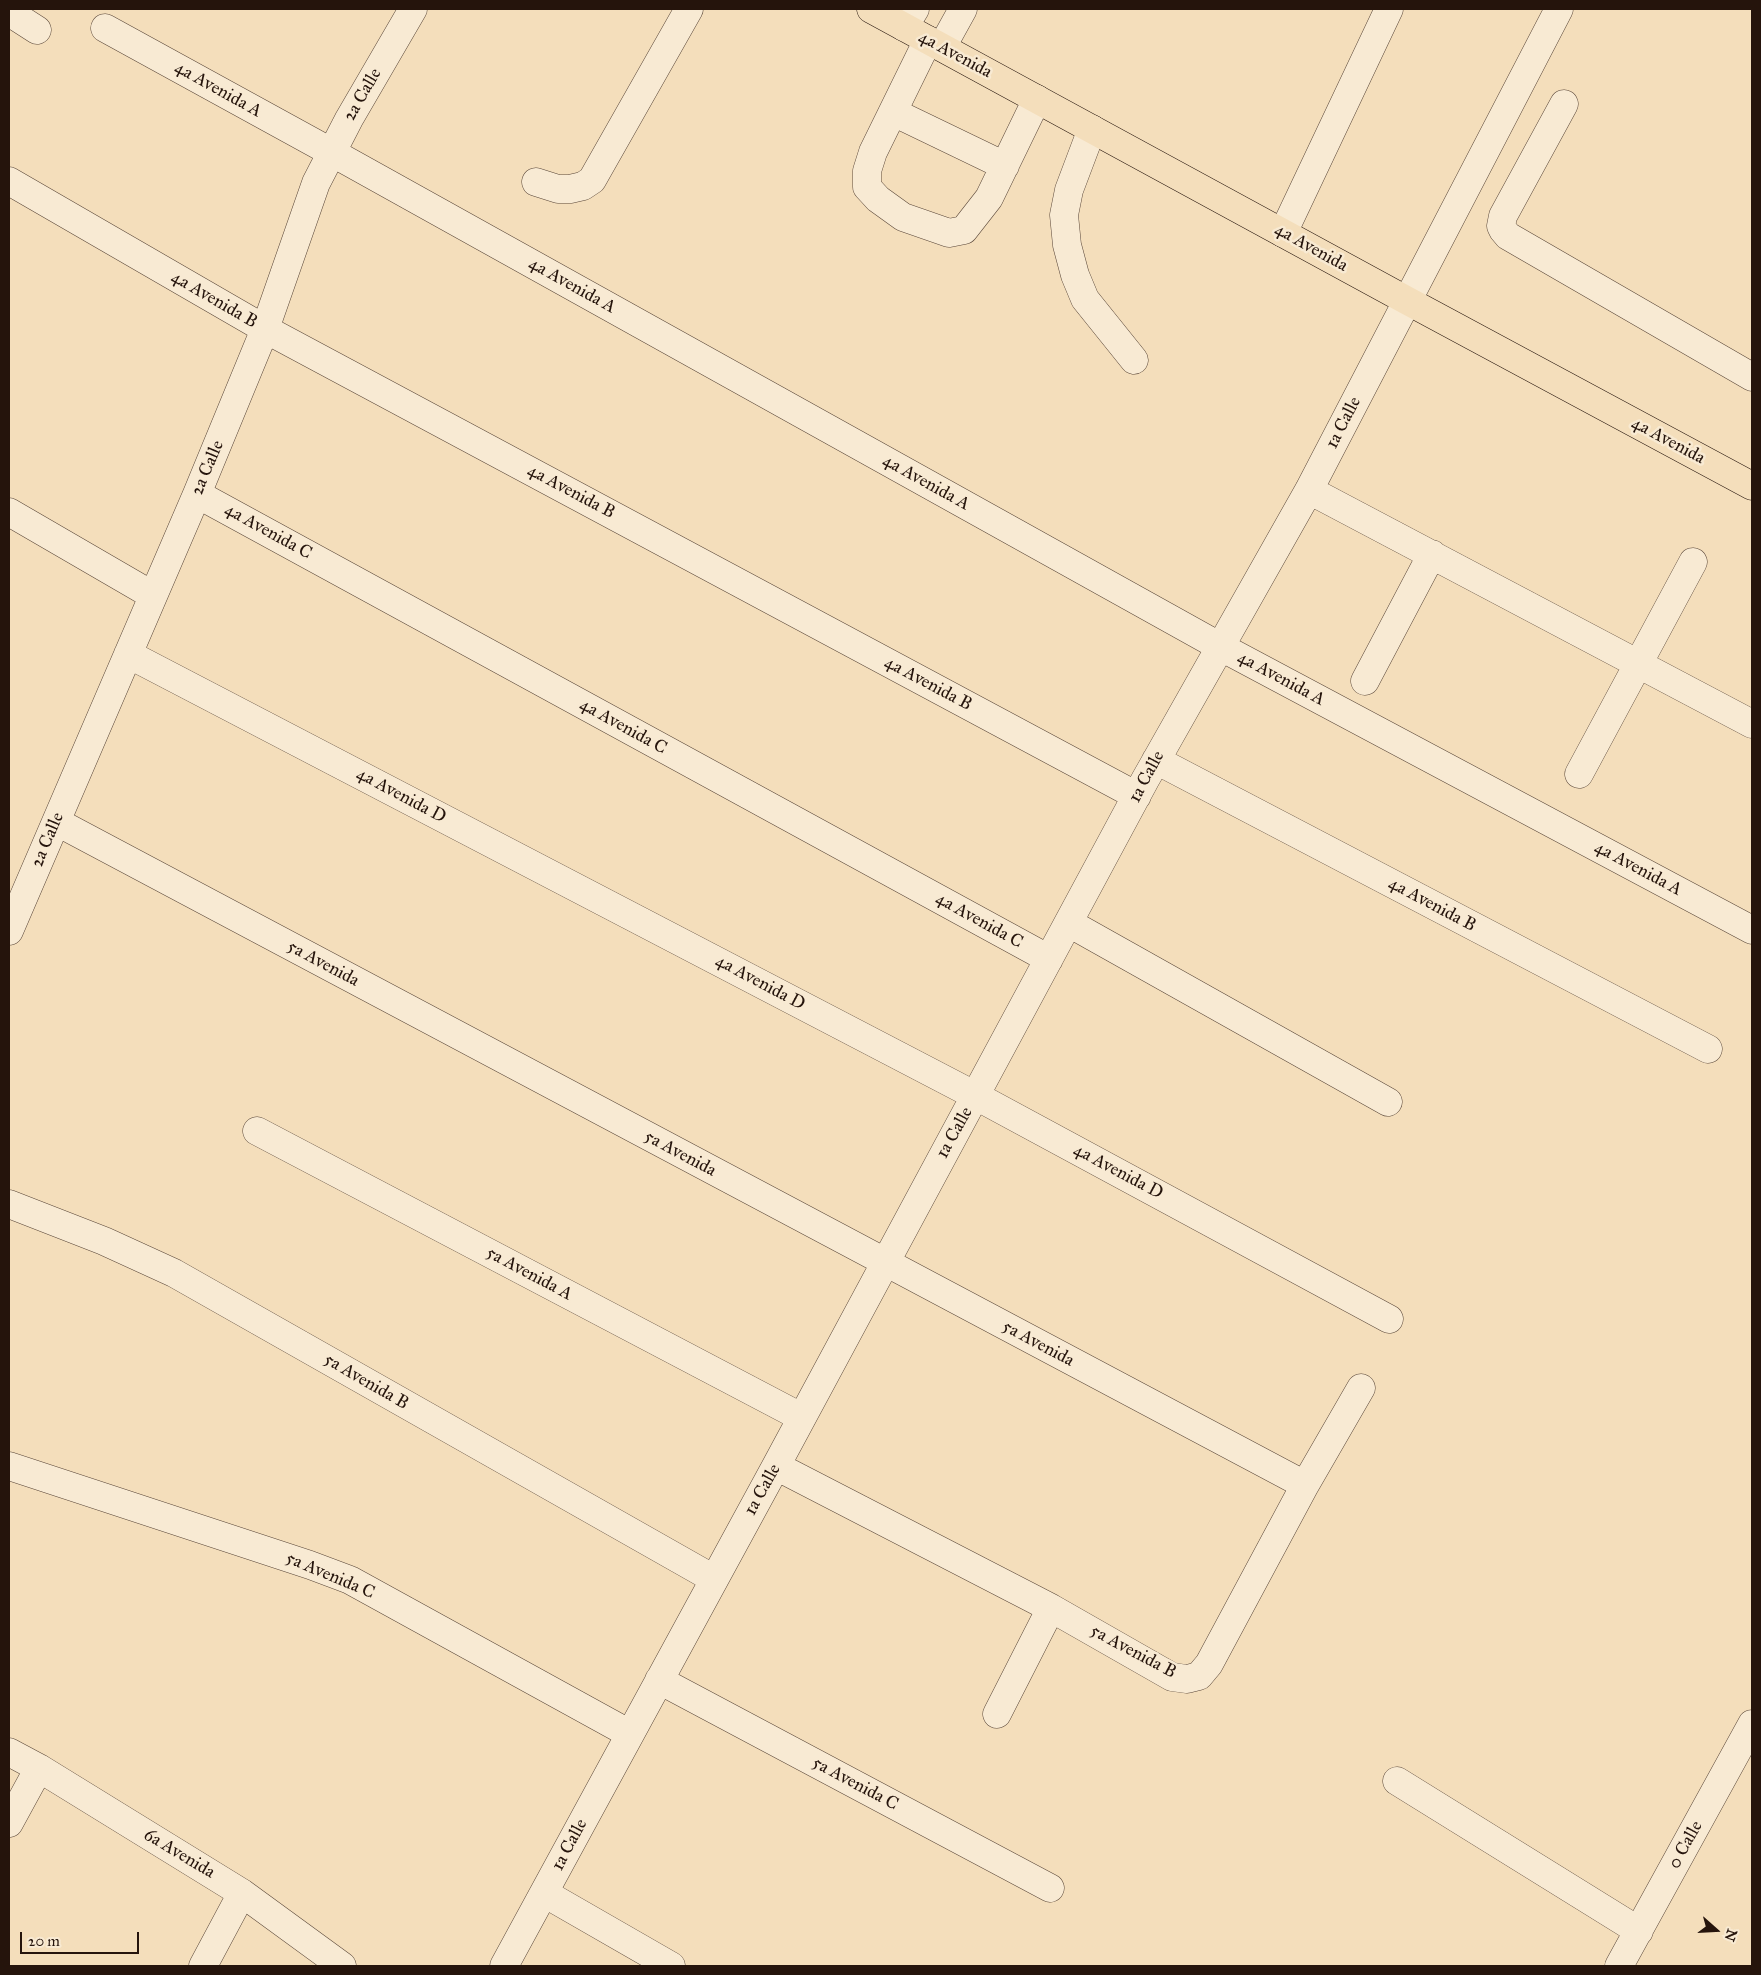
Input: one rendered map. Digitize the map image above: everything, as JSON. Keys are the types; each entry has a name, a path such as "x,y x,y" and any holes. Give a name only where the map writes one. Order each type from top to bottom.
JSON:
{"main road":[{"name":"4a Avenida","path":"871,9 910,18 935,43 1092,130 1752,486"}],"street":[{"name":"2a Calle","path":"9,931 197,494 265,329 316,183 331,152 414,9"},
{"path":"536,182 558,189 570,190 583,186 592,180 689,9"},
{"path":"963,9 935,43 893,112 870,161 867,171 867,187 878,199 903,217 948,233 964,230 989,198 1037,99"},
{"path":"1283,233 1389,9"},
{"name":"1a Calle","path":"504,1966 1156,760 1309,490 1406,300 1559,9"},
{"path":"9,12 36,30"},
{"name":"4a Avenida A","path":"104,28 1220,646 1752,930"},
{"path":"1564,104 1503,216 1501,226 1503,230 1508,236 1752,377"},
{"path":"893,112 1005,166"},
{"path":"1092,130 1069,190 1064,215 1067,245 1075,275 1085,299 1134,360"},
{"name":"4a Avenida B","path":"9,181 265,329 1137,796"},
{"path":"1309,490 1350,514 1432,554 1752,724"},
{"name":"4a Avenida C","path":"197,494 1049,959"},
{"path":"9,512 152,595"},
{"path":"1365,680 1432,554"},
{"path":"1579,774 1694,562"},
{"name":"4a Avenida D","path":"128,654 976,1096 1388,1319"},
{"name":"4a Avenida B","path":"1156,760 1708,1049"},
{"name":"5a Avenida","path":"56,822 884,1263 1305,1484"},
{"path":"1070,922 1388,1102"},
{"name":"5a Avenida A","path":"256,1131 801,1417"},
{"name":"5a Avenida B","path":"9,1204 104,1241 174,1273 714,1579"},
{"name":"5a Avenida B","path":"776,1466 1051,1608 1172,1676 1187,1679 1199,1676 1210,1664 1305,1484 1360,1388"},
{"name":"5a Avenida C","path":"9,1466 310,1565 350,1580 630,1734"},
{"path":"997,1714 1051,1608"},
{"name":"5a Avenida C","path":"660,1680 1050,1888"},
{"name":"0 Calle","path":"1619,1966 1752,1724"},
{"name":"6a Avenida","path":"9,1752 39,1768 242,1892 342,1966"},
{"path":"9,1823 39,1768"},
{"path":"1397,1781 1639,1931"},
{"path":"202,1966 242,1892"},
{"path":"544,1893 670,1966"}]}
